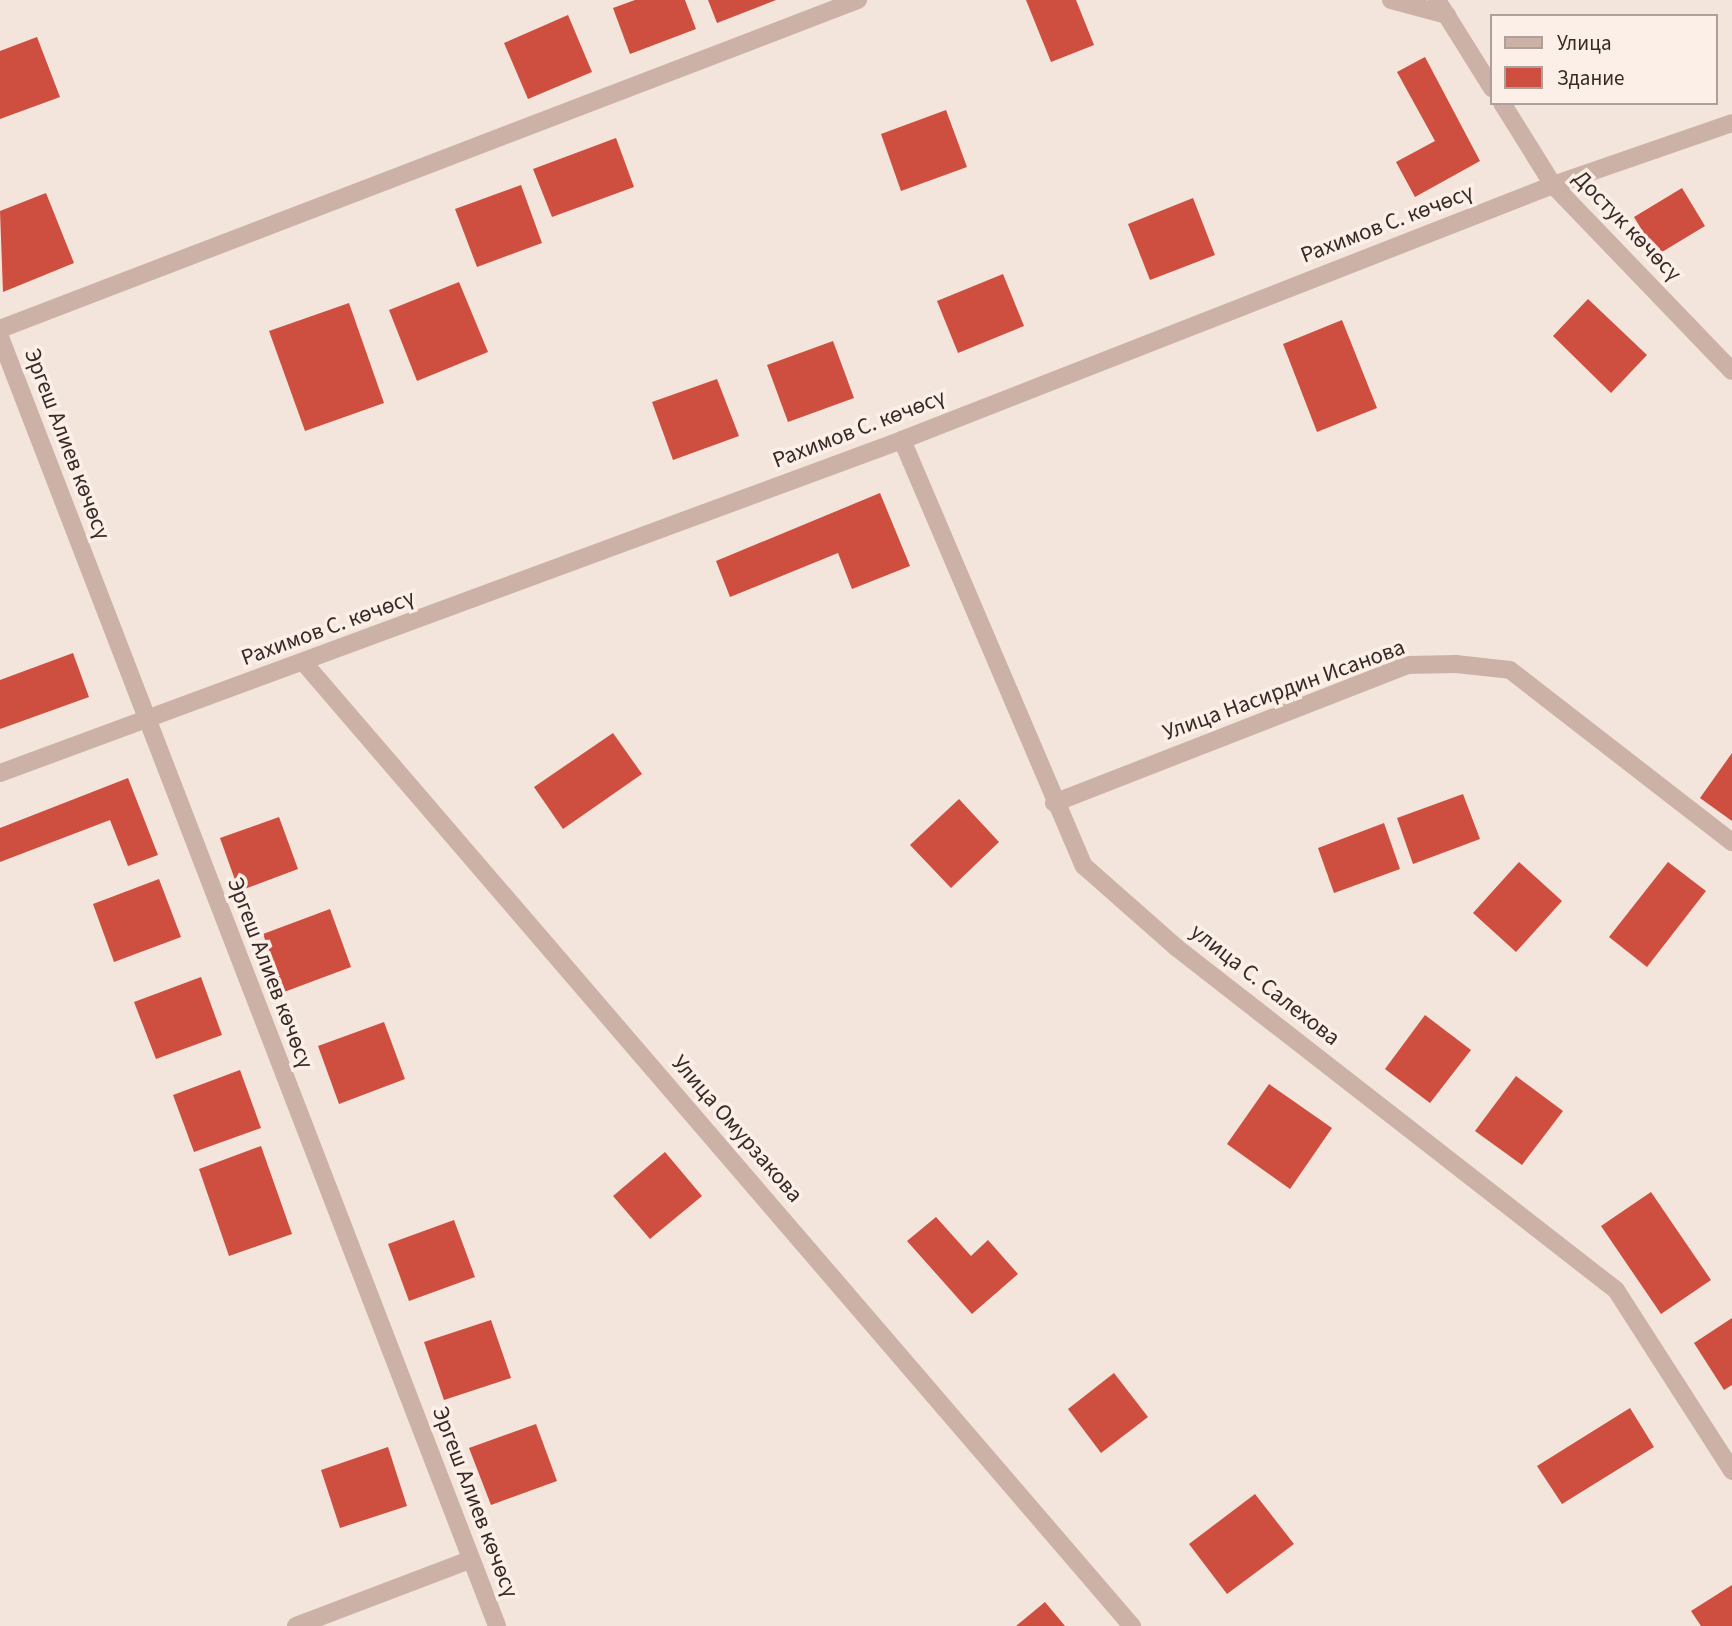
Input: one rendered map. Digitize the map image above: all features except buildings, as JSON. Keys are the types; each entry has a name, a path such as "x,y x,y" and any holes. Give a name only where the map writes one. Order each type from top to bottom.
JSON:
{"street":[{"path":"0,329 858,0"},
{"path":"1391,0 1442,8 1490,85"},
{"name":"Достук көчөсү","path":"1503,105 1553,185 1732,371"},
{"name":"Рахимов С. көчөсү","path":"0,773 305,664 902,440 1553,185 1732,122"},
{"name":"Эргеш Алиев көчөсү","path":"0,337 497,1626"},
{"name":"улица С. Салехова","path":"902,440 1054,803 1084,866 1177,948 1616,1290 1732,1471"},
{"name":"Улица Омурзакова","path":"305,664 1132,1626"},
{"name":"Улица Насирдин Исанова","path":"1054,803 1408,665 1455,664 1510,670 1732,842"},
{"path":"296,1626 470,1560"}]}
